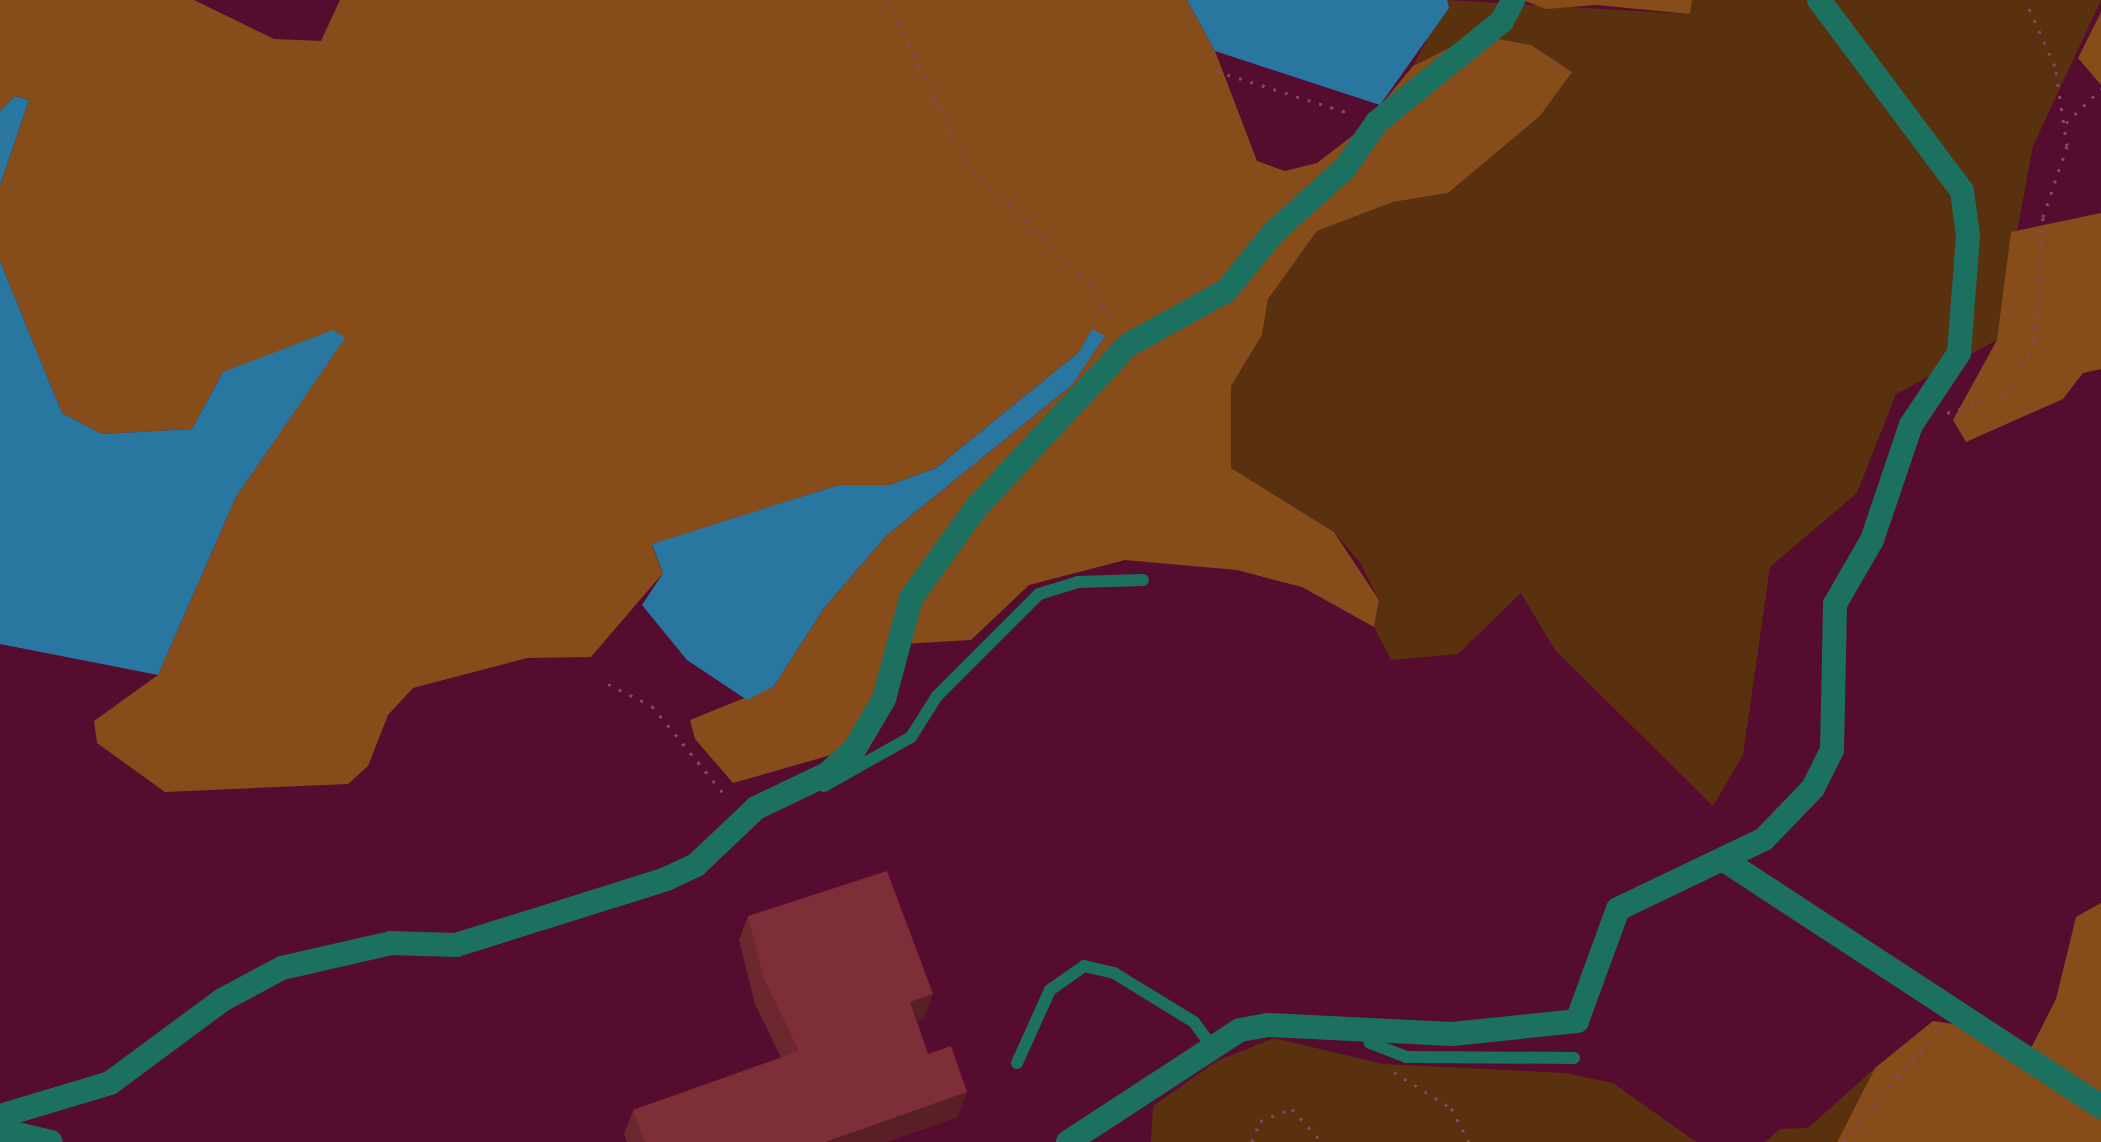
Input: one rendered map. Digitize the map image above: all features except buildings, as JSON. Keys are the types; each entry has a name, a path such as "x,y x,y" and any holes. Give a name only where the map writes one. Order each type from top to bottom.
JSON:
{"street":[{"path":"0,1116 110,1083 222,1000 282,968 391,943 456,945 583,907 696,865 745,818 854,750 884,699 911,598 955,534 1128,346 1226,291 1274,232 1346,168 1377,122 1502,21 1513,0"},
{"path":"1068,1142 1213,1048 1268,1024 1489,1033 1577,1021 1618,909 1764,839 1813,788 1832,750 1834,604 1872,540 1921,413 1959,353 1966,200 1819,0"},
{"path":"1724,860 1949,1014 2101,1107"},
{"path":"0,1130 51,1142"}],"lane":[{"path":"812,780 823,787 846,780 911,736 964,667 1039,594 1078,583 1143,580"},
{"path":"1017,1064 1050,990 1084,966 1114,974 1194,1022 1213,1048"},
{"path":"1368,1031 1370,1043 1406,1057 1574,1058"}],"path":[{"path":"887,0 964,163 1081,274 1128,346"},
{"path":"1921,413 1988,407 2030,357 2043,217 2062,170 2065,124 2055,66 2026,0"},
{"path":"1216,71 1377,122"},
{"path":"2065,124 2101,89"},
{"path":"608,684 652,706 745,818"},
{"path":"1841,1142 1902,1079 1949,1014"},
{"path":"1385,1066 1451,1108 1468,1142"},
{"path":"1252,1142 1260,1121 1292,1109 1322,1142"}],"shaded area":[{"path":"0,0 194,0 274,39 321,41 340,0 1187,0 1215,51 1257,161 1285,171 1317,163 1360,130 1413,66 1476,35 1531,45 1572,72 1540,116 1448,193 1393,202 1317,231 1268,299 1262,335 1231,386 1231,468 1334,532 1379,600 1374,627 1302,587 1237,570 1125,560 1029,585 971,640 902,644 845,751 733,783 695,739 690,720 774,686 824,608 887,535 1072,385 1104,337 1092,330 1079,352 936,468 889,485 839,485 652,545 663,573 591,657 527,658 413,688 388,715 368,766 348,784 165,792 97,743 94,721 158,675 236,497 344,338 223,372 192,429 102,434 62,413 0,261 0,185 29,100 15,96 0,111"},
{"path":"1447,0 1689,14 1692,0 2101,0 2033,146 1997,340 1896,394 1857,493 1770,567 1743,755 1713,806 1555,650 1521,593 1458,654 1391,660 1374,627 1379,600 1361,564 1334,532 1231,468 1231,386 1262,335 1268,299 1317,231 1393,202 1448,193 1540,116 1571,73 1531,45 1476,35 1413,66"},
{"path":"1523,0 1692,0 1690,14 1596,5 1546,9"},
{"path":"2101,12 2101,85 2078,58"},
{"path":"2101,213 2101,369 2083,373 2063,399 1966,442 1953,420 1997,340 2011,232"},
{"path":"2101,903 2101,1142 1837,1142 1875,1068 1933,1021 1973,1027 2028,1054 2056,999 2076,917"},
{"path":"1274,1038 1383,1064 1565,1073 1613,1083 1696,1142 1151,1142 1153,1106 1217,1061"},
{"path":"1875,1068 1837,1142 1765,1142 1780,1129 1808,1128"}],"water":[{"path":"1187,0 1447,0 1449,8 1380,105 1215,51"},
{"path":"15,96 29,100 0,185 0,111"},
{"path":"0,261 62,413 102,434 192,429 223,372 333,330 345,338 236,497 158,675 0,644"},
{"path":"1092,329 1105,336 1072,385 887,535 824,608 774,686 747,700 687,660 642,605 663,573 652,544 839,485 889,485 936,468 1079,352"}]}
